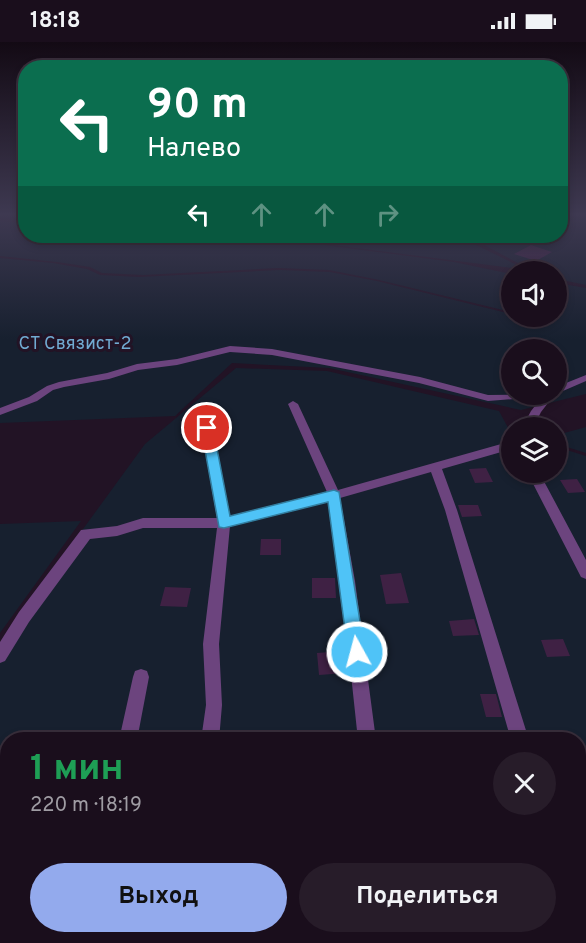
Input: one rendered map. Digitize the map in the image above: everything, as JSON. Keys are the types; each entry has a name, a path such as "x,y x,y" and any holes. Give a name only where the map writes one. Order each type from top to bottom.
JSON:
{"street":[{"path":"0,412 62,384 109,376 137,367 177,362 230,349 273,352 409,377 488,398 501,397"},
{"path":"567,386 586,378"},
{"path":"293,404 334,495 348,581 366,732"},
{"path":"207,428 224,523 211,644 214,705 211,732"},
{"path":"0,656 24,617 86,534 117,531 143,523 224,523 501,448"},
{"path":"435,466 451,510 518,732"},
{"path":"539,483 586,573"},
{"path":"130,732 141,677"}],"green space":[{"path":"0,255 401,255 454,262 501,272 501,310 329,270 278,268 143,275 102,273 90,267"},
{"path":"411,255 497,255 509,261 501,261 501,267"},
{"path":"503,255 586,255 586,285 567,281 567,261 514,261"},
{"name":"СТ Связист-2","path":"0,258 53,263 87,269 100,275 139,277 280,270 330,272 377,281 501,312 501,327 567,327 567,285 586,288 586,394 567,399 567,339 501,339 501,405 541,405 521,410 329,368 232,363 175,416 0,423"},
{"path":"236,368 327,371 499,411 502,417 501,483 567,483 567,450 586,456 586,732 0,732 0,643 145,444"},
{"path":"586,427 586,453 567,447 567,432"},
{"path":"81,521 0,633 0,524"}],"building":[{"path":"517,255 547,255 536,261"},
{"path":"486,468 493,482 475,483 469,469"},
{"path":"577,479 585,492 568,493 562,483 567,483 567,480"},
{"path":"458,505 478,505 482,516 462,517"},
{"path":"261,539 281,539 281,555 260,555"},
{"path":"401,573 409,603 386,604 380,575"},
{"path":"312,578 335,578 336,598 312,598"},
{"path":"165,587 191,588 187,607 160,606"},
{"path":"474,619 479,635 453,636 449,621"},
{"path":"563,639 570,656 547,657 541,640"},
{"path":"343,651 346,673 319,675 317,653"},
{"path":"480,694 496,694 502,717 486,717"}],"route":[{"path":"207,428 224,523 334,495 357,652"}]}
